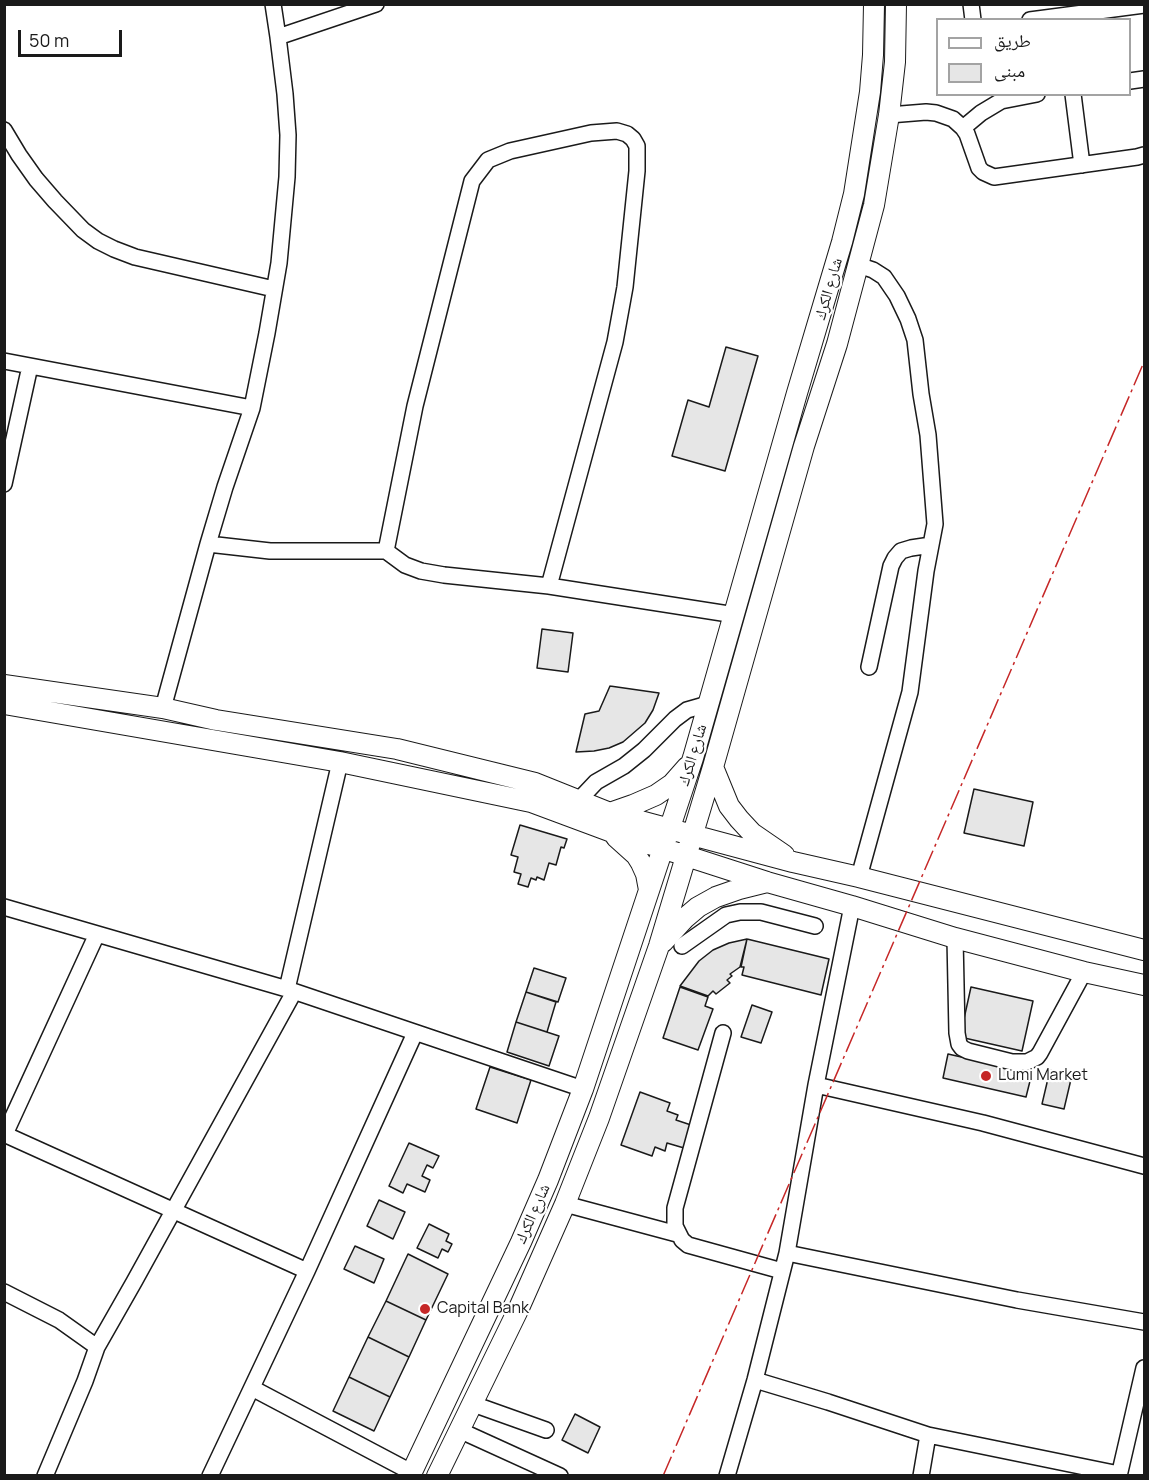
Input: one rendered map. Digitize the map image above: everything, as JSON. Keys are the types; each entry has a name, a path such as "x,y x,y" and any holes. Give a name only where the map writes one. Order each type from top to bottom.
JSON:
{"main road":[{"name":"شارع الكرك","path":"411,1474 548,1180 583,1089 693,758 847,223 864,138 872,74 874,4"},
{"name":"شارع الكرك","path":"437,1476 519,1308 565,1204 599,1118 659,946 713,767 801,457 837,344 874,205 895,62 896,4"},
{"path":"814,338 837,344"},
{"path":"4,685 164,708 216,720 397,749 536,783 578,801 610,822 663,848 686,856 955,938 1144,986"},
{"path":"5,706 340,762 531,802 610,822 669,829 1144,950"},
{"path":"610,822 672,784 693,758"},
{"path":"713,767 729,806 739,819 752,833 793,862"},
{"path":"610,822 636,855 646,874 649,890"},
{"path":"659,946 684,918 698,907 716,897 767,882"}],"street":[{"path":"164,708 225,486 252,408 279,262 287,177 288,135 273,4"},
{"path":"278,37 376,4"},
{"path":"1039,18 1063,13 1144,5"},
{"path":"963,128 991,100 1027,96"},
{"path":"1073,96 1082,165"},
{"path":"889,115 926,112 953,119 967,134 977,165 988,176 999,177 1137,158 1144,155"},
{"path":"4,130 36,179 76,222 98,241 135,257 274,289"},
{"path":"386,551 415,406 472,181 488,160 510,151 591,133 617,131 627,134 637,146 637,171 625,287 615,342 549,586"},
{"path":"858,265 873,270 884,278 897,296 915,340 928,435 935,524 910,692 859,877"},
{"path":"4,361 252,408"},
{"path":"4,484 30,366"},
{"path":"208,544 270,551 386,551 405,565 421,571 549,586 735,615"},
{"path":"869,667 891,566 895,558 901,551 931,545"},
{"path":"578,801 596,782 624,766 644,750 687,710 708,704"},
{"path":"45,1476 97,1347 174,1210 290,991 340,762"},
{"path":"716,897 726,915"},
{"path":"727,1476 787,1253 816,1085 852,906"},
{"path":"4,908 290,991 583,1089"},
{"path":"682,946 726,915 740,912 761,912 815,926"},
{"path":"98,934 5,1134 307,1271"},
{"path":"955,938 957,1033 959,1044 968,1051 1012,1062 1027,1062 1037,1057 1084,972"},
{"path":"210,1476 307,1271 415,1033"},
{"path":"723,1033 675,1208 675,1226 682,1240 688,1245 782,1271"},
{"path":"816,1085 983,1123 1144,1166"},
{"path":"565,1204 678,1233"},
{"path":"787,1253 1017,1300 1144,1322"},
{"path":"4,1292 59,1320 97,1347"},
{"path":"754,1380 928,1435 1119,1475 1144,1368"},
{"path":"252,1388 411,1474"},
{"path":"472,1404 546,1430"},
{"path":"459,1430 560,1476"},
{"path":"921,1476 928,1435"}],"building":[{"path":"726,347 758,356 725,471 672,456 688,400 709,407"},
{"path":"542,629 573,633 568,672 537,668"},
{"path":"610,686 659,693 645,723 623,742 609,748 576,752 585,714 599,711"},
{"path":"974,789 1033,802 1024,846 964,833"},
{"path":"520,825 567,839 564,848 561,847 556,865 549,863 544,880 537,877 536,880 531,878 528,887 518,884 521,874 514,872 518,857 511,855"},
{"path":"747,939 740,967 730,974 732,976 727,980 730,983 716,994 713,991 708,996 680,986 699,961 713,950"},
{"path":"747,939 829,959 821,995 742,975 744,967 741,967"},
{"path":"534,968 566,978 558,1002 526,992"},
{"path":"680,987 708,997 705,1006 713,1009 698,1050 663,1038"},
{"path":"971,987 1033,1001 1022,1051 960,1037"},
{"path":"526,992 556,1002 547,1032 516,1022"},
{"path":"752,1005 772,1012 761,1043 741,1037"},
{"path":"516,1022 559,1036 549,1066 507,1052"},
{"path":"948,1054 1032,1073 1026,1097 943,1078"},
{"path":"490,1067 531,1080 517,1123 476,1109"},
{"path":"1050,1070 1072,1075 1064,1109 1042,1104"},
{"path":"640,1092 670,1103 667,1111 678,1115 676,1120 691,1125 684,1148 667,1143 665,1151 655,1147 652,1156 621,1145"},
{"path":"409,1143 439,1156 433,1168 427,1165 422,1176 430,1180 425,1192 407,1184 403,1193 389,1186"},
{"path":"379,1200 405,1212 393,1239 367,1226"},
{"path":"429,1224 449,1234 446,1241 452,1244 448,1252 442,1249 438,1258 417,1248"},
{"path":"355,1246 384,1259 374,1283 344,1269"},
{"path":"408,1254 448,1274 426,1320 386,1301"},
{"path":"386,1301 426,1320 409,1357 368,1337"},
{"path":"368,1337 409,1357 390,1397 349,1377"},
{"path":"349,1377 390,1397 374,1431 333,1411"},
{"path":"575,1414 600,1427 588,1453 562,1440"}],"power":[{"path":"663,1476 1144,362"}],"place":[{"name":"Lumi Market","path":"986,1076"},
{"name":"Capital Bank","path":"425,1309"}]}
